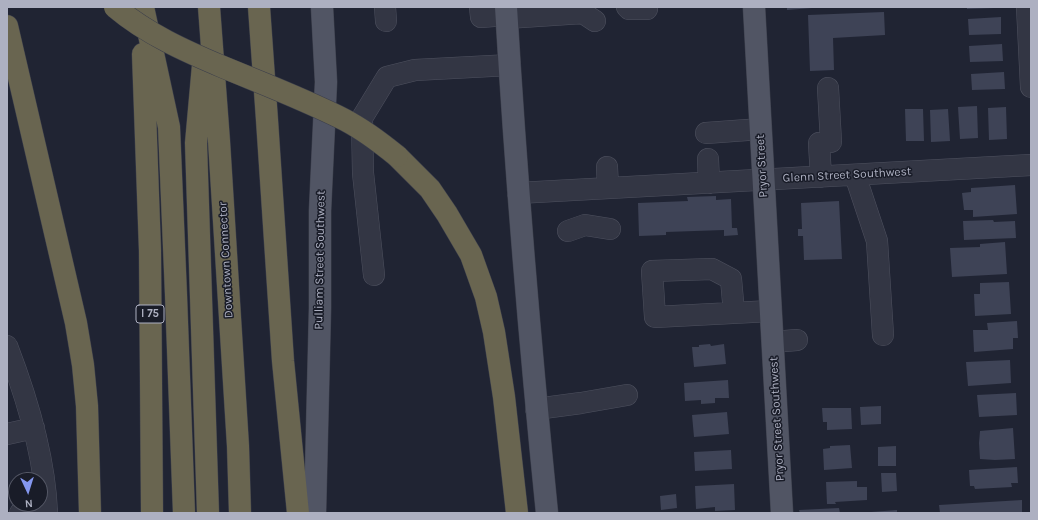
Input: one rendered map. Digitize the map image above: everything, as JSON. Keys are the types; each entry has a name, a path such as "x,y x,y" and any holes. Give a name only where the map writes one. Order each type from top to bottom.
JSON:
{"highway":[{"path":"115,7 133,21 171,44 315,106 346,121 370,136 397,156 430,189 447,214 470,255 486,297 494,332 504,397 517,513"},
{"path":"142,7 169,127 184,513"},
{"name":"I 75","path":"142,7 150,251 152,513"},
{"path":"208,513 196,143 209,7"},
{"name":"Downtown Connector","path":"209,7 220,141 238,446 240,513"},
{"path":"259,7 284,361 298,513"},
{"path":"7,26 76,323 87,406 90,513"}],"main road":[{"name":"Pulliam Street Southwest","path":"315,513 320,211 326,82 322,7"},
{"name":"Pryor Street","path":"754,7 772,326"},
{"path":"506,13 518,193 536,409 547,513"},
{"name":"Pryor Street Southwest","path":"772,326 782,513"}],"street":[{"path":"480,7 481,17 506,13 583,13 595,21"},
{"path":"1027,7 1031,87"},
{"path":"374,275 363,173 362,118 387,77 415,70 510,65"},
{"path":"821,177 825,142 828,88"},
{"path":"706,133 760,130"},
{"path":"708,159 709,183"},
{"name":"Glenn Street Southwest","path":"518,193 1031,165"},
{"path":"607,166 608,188"},
{"path":"855,175 876,241 883,335"},
{"path":"568,231 586,225 610,228"},
{"path":"734,313 772,326 797,340"},
{"path":"7,346 17,372 34,428 43,472"},
{"path":"536,409 627,395"},
{"path":"7,434 34,428"},
{"path":"20,513 47,512"}],"building":[{"path":"787,7 812,7 812,8 787,10"},
{"path":"967,7 994,7 994,8 967,9"},
{"path":"884,12 885,35 833,38 834,70 810,71 808,15"},
{"path":"1001,17 1001,34 969,35 968,19"},
{"path":"1002,44 1003,61 970,62 969,46"},
{"path":"1004,72 1005,89 972,90 971,74"},
{"path":"977,106 978,138 960,139 958,107"},
{"path":"1006,107 1007,139 989,140 988,108"},
{"path":"905,109 923,109 924,141 906,141"},
{"path":"948,109 950,141 931,142 930,110"},
{"path":"1015,185 1017,214 973,217 973,210 964,210 962,193 971,192 971,188"},
{"path":"716,196 716,200 731,199 732,228 737,228 738,235 724,236 724,230 666,232 666,235 639,236 638,203 688,201 687,197"},
{"path":"839,201 842,259 804,260 803,236 798,236 798,229 802,229 801,203"},
{"path":"993,220 994,222 1015,221 1016,238 964,240 963,221"},
{"path":"1005,242 1007,274 952,277 950,248 980,247 980,244"},
{"path":"1009,282 1011,314 975,316 974,294 980,294 980,283"},
{"path":"1017,321 1018,338 1013,338 1013,349 974,352 973,330 988,330 987,323"},
{"path":"710,344 711,346 724,344 726,364 694,367 692,347"},
{"path":"1010,360 1011,383 968,386 966,362"},
{"path":"728,380 729,398 715,398 715,403 701,404 701,400 685,401 684,383"},
{"path":"1016,393 1017,415 979,417 977,395"},
{"path":"881,406 881,424 861,425 860,407"},
{"path":"822,408 851,408 852,429 827,430 827,422 823,422"},
{"path":"727,412 729,434 694,437 692,415"},
{"path":"1013,428 1015,459 980,459 980,431"},
{"path":"850,445 852,468 824,470 823,449 830,448 830,446"},
{"path":"896,446 896,466 878,466 878,447"},
{"path":"731,450 732,469 695,471 694,452"},
{"path":"1017,467 1018,483 1011,483 1012,487 975,489 974,486 970,486 969,470"},
{"path":"881,473 896,473 897,491 882,492"},
{"path":"857,481 857,487 867,487 867,500 827,504 826,482"},
{"path":"734,484 735,510 715,511 715,507 696,509 695,486"},
{"path":"676,494 677,508 661,510 660,496"},
{"path":"1022,500 1022,513 940,513 939,505"},
{"path":"839,508 840,513 800,513 799,510"},
{"path":"897,510 897,513 871,513 871,512"}]}
